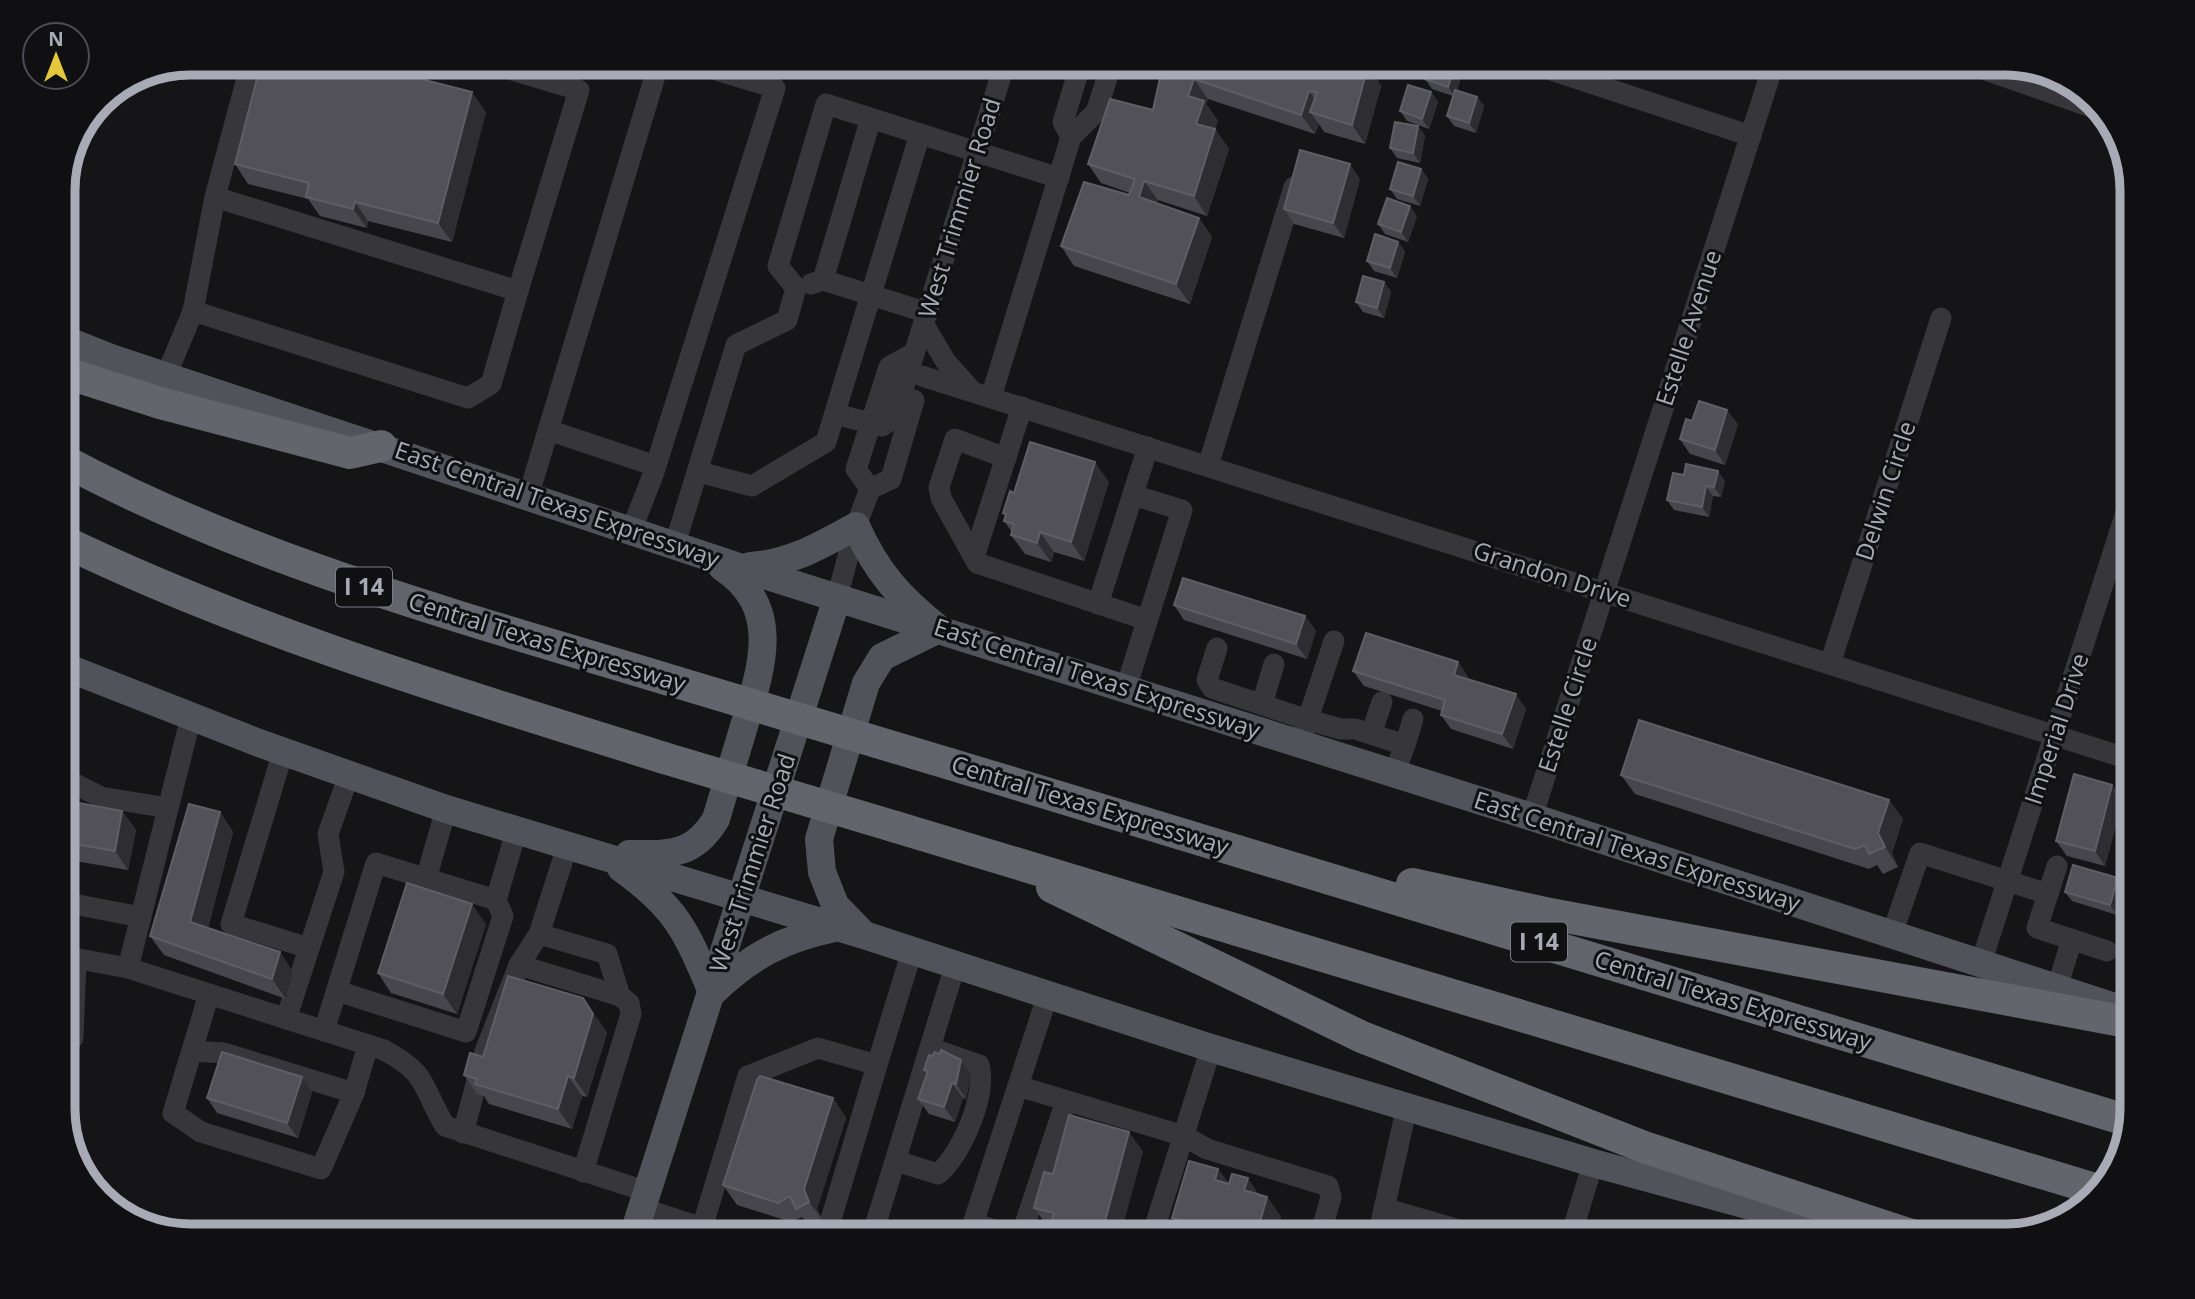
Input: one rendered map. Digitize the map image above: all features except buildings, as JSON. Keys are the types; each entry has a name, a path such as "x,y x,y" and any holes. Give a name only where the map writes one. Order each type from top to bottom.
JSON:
{"highway":[{"path":"75,376 160,403 350,453 380,446"},
{"name":"Central Texas Expressway","path":"75,466 176,516 360,586 2119,1118"},
{"path":"75,547 141,579 344,657 664,758 979,850 2089,1187"},
{"path":"979,850 1362,1037 1644,1147 1878,1224"},
{"path":"1307,872 1343,869 1545,913 2120,1021"}],"main road":[{"name":"East Central Texas Expressway","path":"75,344 837,598 1126,688 1208,700 1304,732 1394,774 2120,1009"},
{"path":"739,567 773,565 795,559 856,526 890,584 905,602 939,629 883,657 866,683 820,838 822,872 835,905 850,931"},
{"path":"602,854 670,854 704,838 716,819 762,667 763,631 754,598 741,579 702,554"},
{"name":"West Trimmier Road","path":"637,1224 837,598"},
{"path":"75,671 283,752 446,809 850,931 1047,997 1212,1048 1593,1163 1817,1224"},
{"path":"602,854 666,903 684,929 712,992 761,952 794,936 850,931"}],"street":[{"path":"166,376 193,311 215,197 248,75"},
{"path":"193,311 468,398 491,384 579,90 529,75"},
{"path":"528,497 655,75"},
{"path":"631,531 656,466 775,88 732,75"},
{"name":"West Trimmier Road","path":"914,353 1001,75"},
{"path":"1071,137 1063,122 1077,75"},
{"path":"796,288 823,280 872,296 926,319 946,362 982,394 1071,137 1096,112 1108,75"},
{"path":"1566,75 1751,136"},
{"name":"Estelle Avenue","path":"1604,592 1770,75"},
{"path":"2000,75 2079,103"},
{"path":"796,288 778,266 826,104 1059,178"},
{"path":"823,280 871,118"},
{"path":"699,472 752,486 826,442 920,134"},
{"path":"1208,466 1298,172"},
{"path":"215,197 518,291"},
{"path":"675,544 736,345 787,320 796,288"},
{"name":"Delwin Circle","path":"1830,664 1941,318"},
{"path":"870,489 856,469 889,367 914,353 922,376"},
{"name":"West Trimmier Road","path":"837,598 856,526 870,489 891,479 922,376"},
{"name":"Grandon Drive","path":"922,376 2120,756"},
{"path":"974,557 1022,407"},
{"path":"835,414 871,423"},
{"path":"548,430 656,466"},
{"path":"1006,458 955,439 939,487 942,498 974,557 987,568 1147,620"},
{"path":"1098,604 1148,447"},
{"path":"1126,688 1182,510 1133,495"},
{"name":"Imperial Drive","path":"1981,963 2120,532"},
{"name":"Estelle Circle","path":"1532,817 1604,592"},
{"path":"1304,732 1334,641"},
{"path":"1217,648 1207,680 1208,700 1262,704 1304,732 1371,734 1405,745"},
{"path":"1262,704 1274,664"},
{"path":"1371,734 1382,702"},
{"path":"128,968 191,717"},
{"path":"1394,774 1413,719"},
{"path":"283,752 231,924 309,948"},
{"path":"286,1019 334,872 328,834 349,775"},
{"path":"75,784 101,797 168,808"},
{"path":"410,902 422,877 446,809"},
{"path":"337,991 466,1032 503,915 496,900 517,829"},
{"path":"465,1126 485,1051 519,965 539,934 568,844"},
{"path":"1892,934 1920,853 2048,894"},
{"path":"324,1031 376,863 496,900"},
{"path":"2057,866 2037,928 2107,951"},
{"path":"75,904 141,917"},
{"path":"539,934 607,954 620,996"},
{"path":"2057,988 2072,939"},
{"path":"830,1224 912,951"},
{"path":"75,959 128,968 369,1045 410,1064 425,1082 445,1126 465,1126 583,1172 694,1224"},
{"path":"519,965 620,996 629,1003 631,1014 583,1172"},
{"path":"876,1224 956,966"},
{"path":"378,1004 386,979"},
{"path":"209,994 173,1113 201,1132 321,1169 354,1093 369,1045"},
{"path":"973,1224 1047,997"},
{"path":"714,1224 748,1076 818,1048 877,1065"},
{"path":"895,1161 938,1174 953,1162 967,1133 983,1079 979,1065 930,1048"},
{"path":"1156,1224 1212,1048"},
{"path":"191,1051 224,1053 354,1093"},
{"path":"485,1051 492,1066 491,1074"},
{"path":"1018,1086 1184,1136 1207,1149 1328,1186 1331,1197 1323,1224"},
{"path":"465,1126 482,1106 485,1097"},
{"path":"1025,1224 1066,1101"},
{"path":"1381,1224 1407,1106"},
{"path":"1575,1224 1593,1163"},
{"path":"1384,1208 1439,1224"}]}
